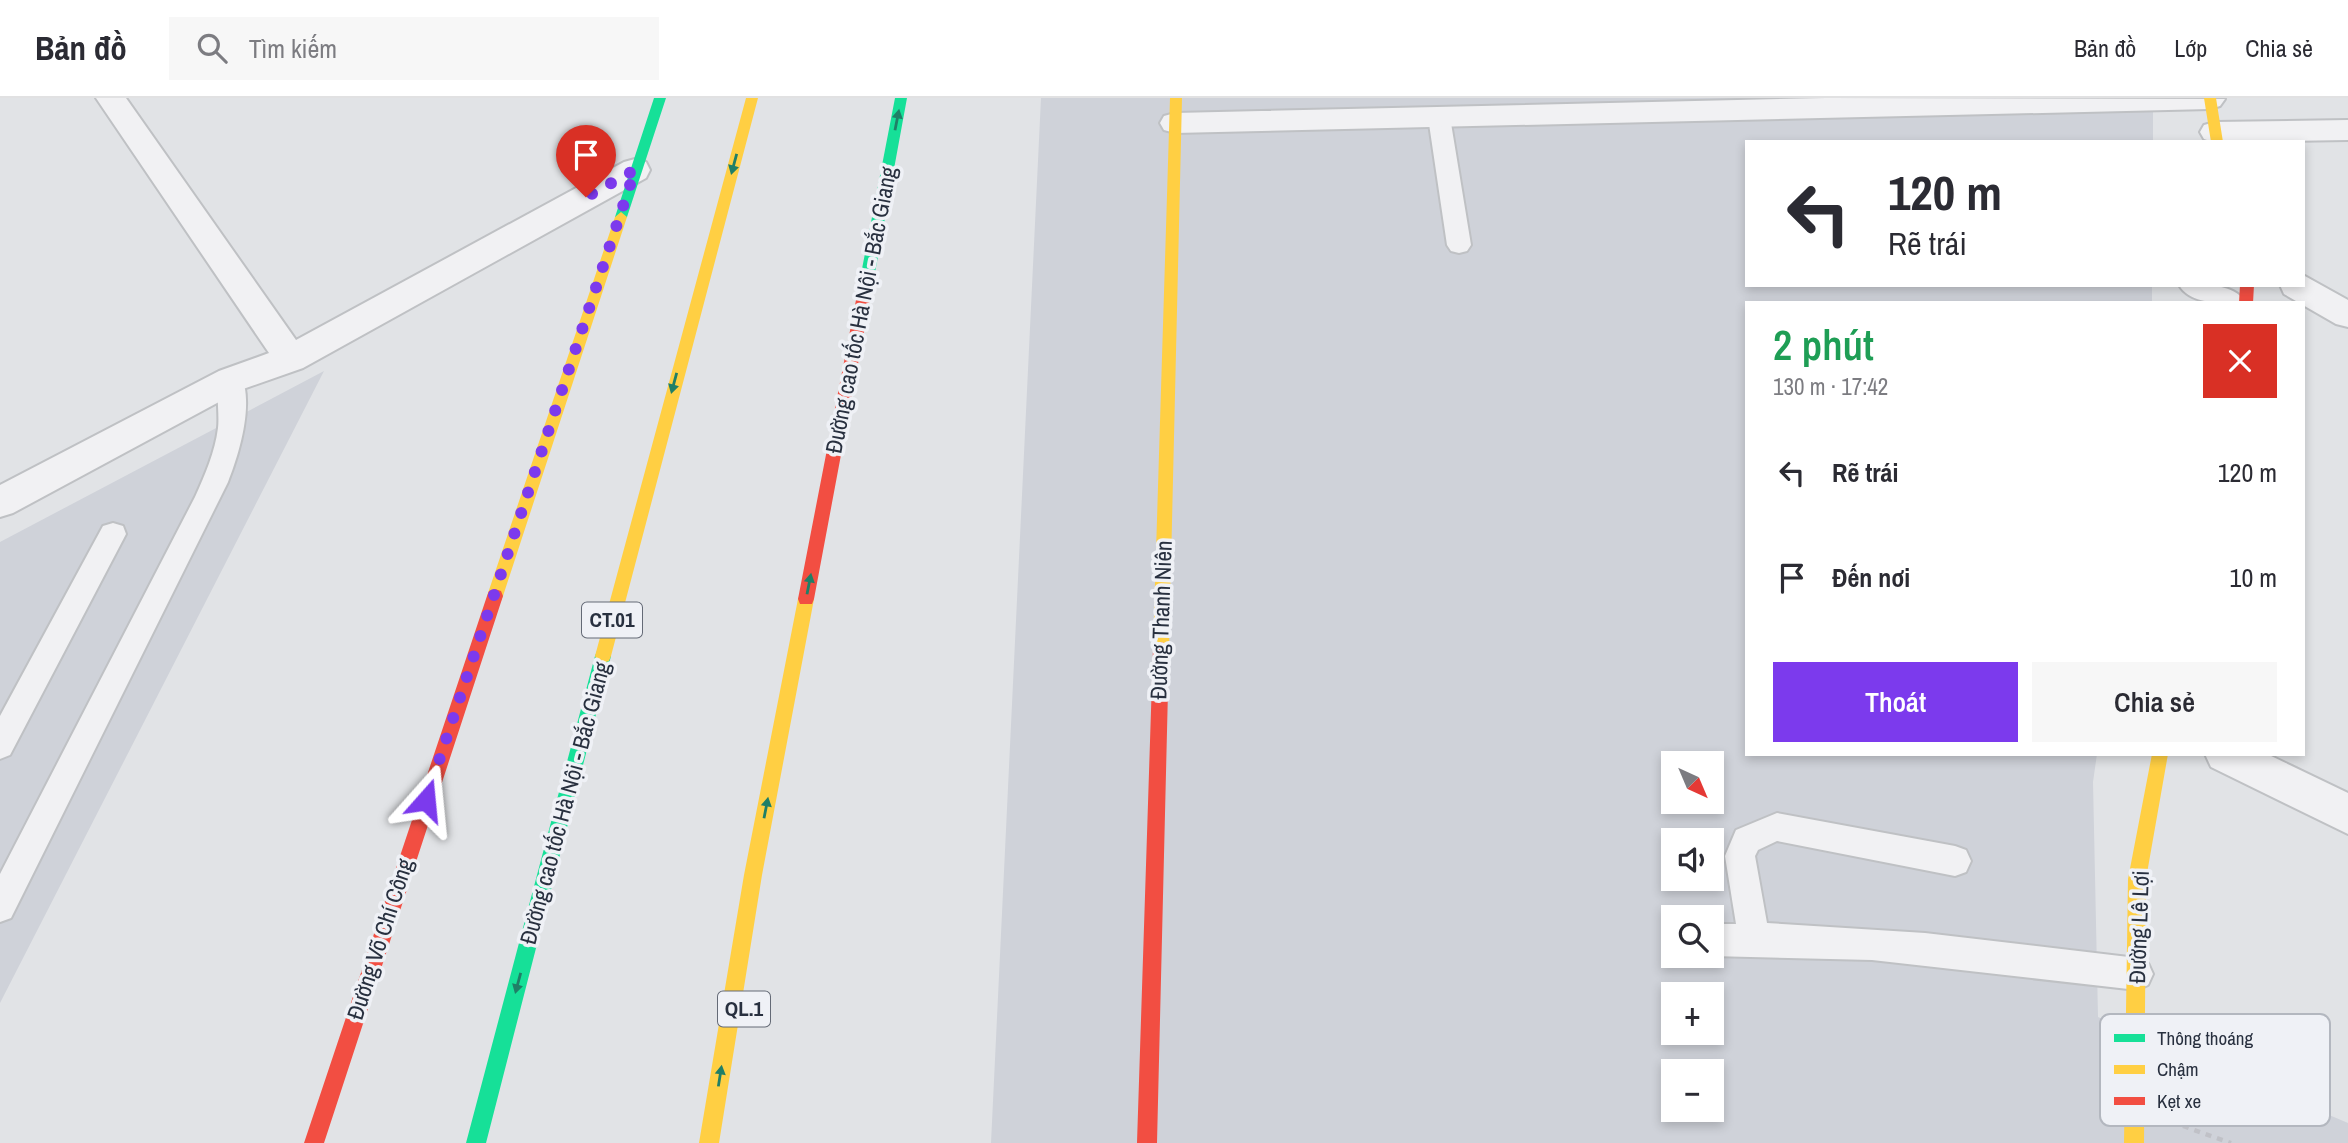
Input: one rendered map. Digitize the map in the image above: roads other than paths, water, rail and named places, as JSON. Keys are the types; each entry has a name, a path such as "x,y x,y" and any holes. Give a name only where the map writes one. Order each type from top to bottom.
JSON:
{"main road":[{"name":"Đường Võ Chí Công","path":"314,1143 660,98"},
{"name":"Đường cao tốc Hà Nội - Bắc Giang","path":"476,1143 685,340 752,98"},
{"name":"Đường cao tốc Hà Nội - Bắc Giang","path":"709,1143 753,875 901,98"},
{"path":"2210,99 2216,137"},
{"name":"Đường Thanh Niên","path":"1147,1143 1175,110"},
{"name":"Đường Lê Lợi","path":"2136,1014 2137,879 2160,756"},
{"name":"QL.1","path":"743,1036 753,875"}],"street":[{"path":"111,98 291,359"},
{"path":"1175,110 1439,117 1858,103 2210,99"},
{"path":"2216,137 2348,130"},
{"path":"0,502 231,380 291,359 635,170"},
{"path":"2299,287 2348,315"},
{"path":"2229,756 2348,814"}],"lane":[{"path":"1439,117 1460,245"},
{"path":"2196,287 2229,301"},
{"path":"1,902 228,454 234,411 231,380"},
{"path":"0,745 113,534"},
{"path":"1755,938 1740,856 1747,840 1761,832 1777,827 1955,861"},
{"path":"1724,939 1755,938 1862,943 2137,974"}]}
